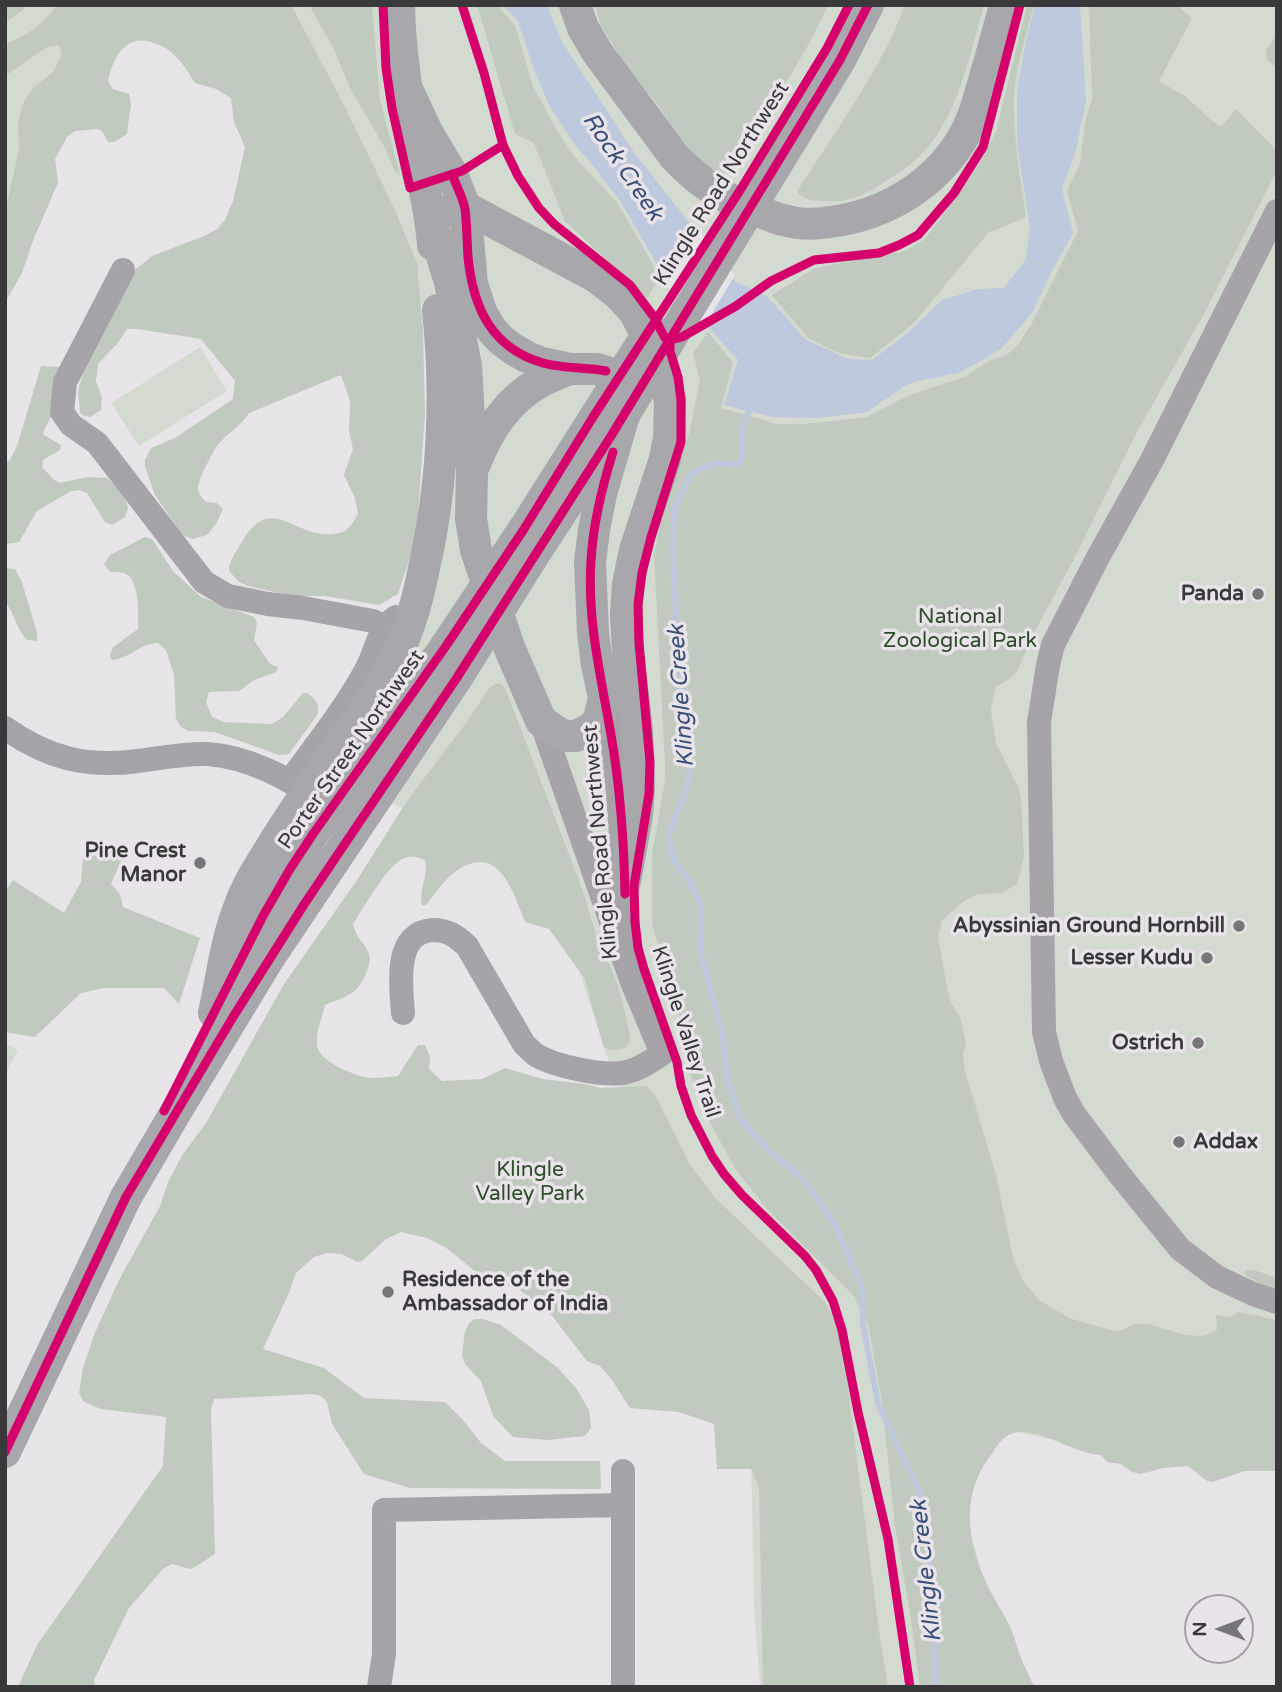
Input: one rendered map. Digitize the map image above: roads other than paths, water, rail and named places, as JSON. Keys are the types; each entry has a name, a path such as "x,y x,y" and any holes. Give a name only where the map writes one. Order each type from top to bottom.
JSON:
{"main road":[{"path":"399,5 400,40 408,91 420,167 431,219 450,282 463,345 472,471 471,519 476,550 509,648 541,721 565,736 576,736 592,727 599,719 604,698 593,633 590,562 611,427 624,397 619,379 606,371 572,369 542,363 527,357 501,340 491,329 482,314 472,284 465,207 452,174 427,132 408,91"},
{"path":"575,5 583,28 597,52 674,156 688,170 703,183 738,204 788,222 806,223 842,220 877,211 921,186 944,164 963,138 976,109 1005,5"},
{"name":"Klingle Road Northwest","path":"611,427 787,131 849,5"},
{"name":"Klingle Road Northwest","path":"619,379 739,192 840,60 867,5"},
{"path":"431,219 465,207 596,277 634,311 662,368 670,400 669,438 665,459 635,550 628,584 626,627 638,729 639,789 625,882"},
{"path":"309,793 388,673 415,606 431,537 441,466 443,393 431,219"},
{"path":"472,471 488,434 514,402 540,382 572,369"},
{"name":"Porter Street Northwest","path":"5,1452 126,1197 143,1154 214,1013 240,903 260,864 309,793 446,646 528,543 611,427"},
{"name":"Porter Street Northwest","path":"126,1197 269,958 456,679 528,543"}],"street":[{"path":"1277,211 1152,460 1053,645 1039,722 1044,1032 1051,1061 1065,1098 1119,1174 1180,1249 1217,1277 1277,1302"},
{"name":"Porter Street Northwest","path":"123,270 65,382 62,412 71,425 97,443 204,582 228,596 373,621 384,628"},
{"name":"Porter Street Northwest","path":"309,793 384,628 390,621 415,606"},
{"name":"Klingle Road Northwest","path":"604,698 618,793 632,982"},
{"name":"Klingle Road Northwest","path":"403,1013 400,976 408,945 414,936 428,930 443,930 456,936 467,946 524,1044 535,1054 548,1061 592,1072 624,1073 646,1065 662,1054 632,982 541,721"},
{"path":"5,728 30,744 71,760 99,764 190,754 235,759 257,766 309,793 357,825"},
{"path":"623,1471 623,1687"},
{"path":"379,1687 384,1654 384,1510 623,1505"}],"water":[{"name":"Rock Creek","path":"503,5 547,5 562,42 636,155 735,281 767,296 805,339 848,359 872,360 910,331 942,300 978,289 1004,288 1026,259 1030,228 1017,143 1017,91 1027,36 1035,5 1080,5 1086,101 1076,150 1062,189 1073,233 1032,313 1001,349 959,373 906,385 867,412 818,418 772,417 724,405 738,360 666,280 621,202 576,146 549,105 518,21"}],"waterway":[{"name":"Klingle Creek","path":"752,405 742,427 742,461 738,465 716,463 692,473 675,507 673,548 677,641 690,771 684,796 669,834 672,857 701,904 700,951 722,1031 728,1081 741,1120 768,1150 802,1178 835,1224 862,1287 863,1324 878,1404 920,1492 936,1608 936,1687"}],"place":[{"name":"Panda","path":"1258,594"},
{"name":"Pine Crest Manor","path":"200,863"},
{"name":"Abyssinian Ground Hornbill","path":"1239,926"},
{"name":"Lesser Kudu","path":"1207,958"},
{"name":"Ostrich","path":"1198,1043"},
{"name":"Addax","path":"1179,1142"},
{"name":"Residence of the Ambassador of India","path":"388,1292"}],"park label":[{"name":"National Zoological Park","path":"960,629"},
{"name":"Klingle Valley Park","path":"530,1182"}]}
